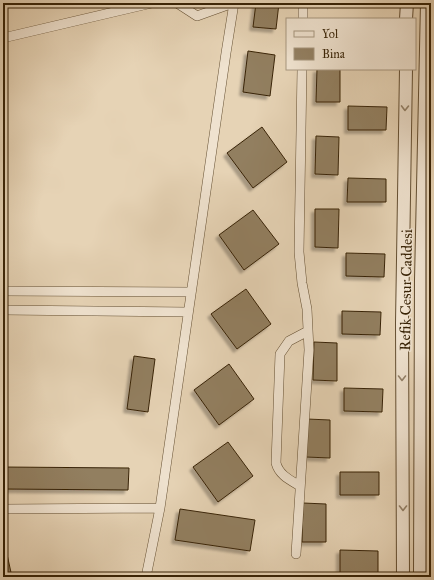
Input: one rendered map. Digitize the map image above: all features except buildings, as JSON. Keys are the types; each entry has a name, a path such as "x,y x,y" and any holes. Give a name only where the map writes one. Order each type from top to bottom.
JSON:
{"street":[{"path":"3,38 152,3"},
{"path":"146,577 160,508 234,3 197,16 177,3"},
{"path":"303,18 304,3"},
{"path":"406,18 407,3"},
{"name":"Refik Cesur Caddesi","path":"420,577 426,322 428,143 427,3"},
{"path":"296,554 309,350 307,308 302,283 299,252 302,70"},
{"name":"Refik Cesur Caddesi","path":"404,577 402,322 406,70"},
{"path":"3,291 191,292"},
{"path":"3,310 188,312"},
{"path":"402,322 426,322"},
{"path":"300,486 283,476 276,463 280,354 288,341 308,330"},
{"path":"3,509 160,508"}]}
